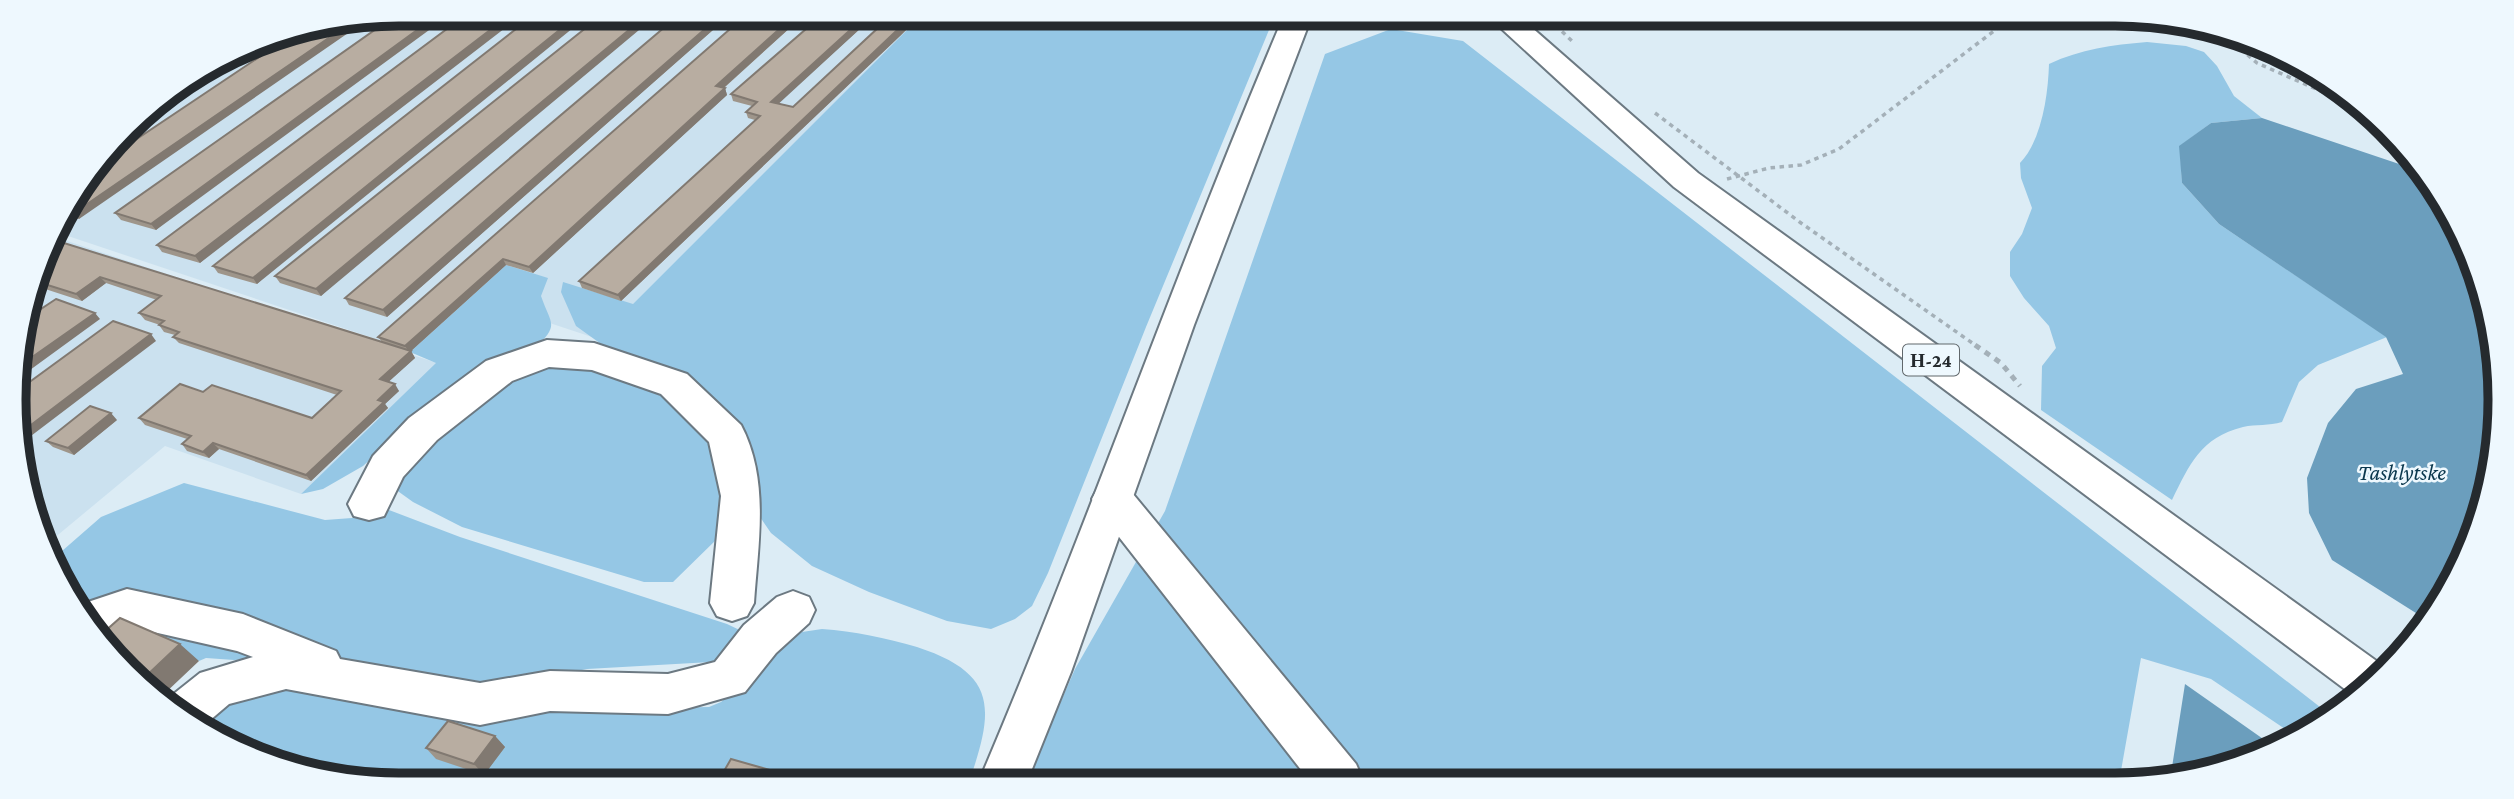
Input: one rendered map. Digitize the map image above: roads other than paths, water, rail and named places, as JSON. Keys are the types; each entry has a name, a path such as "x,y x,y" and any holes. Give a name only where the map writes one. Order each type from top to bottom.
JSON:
{"main road":[{"path":"1006,773 1048,672 1176,325 1303,26"},
{"name":"Н-24","path":"1513,26 1696,187 2364,677"},
{"path":"369,503 387,467 423,429 499,371 547,353 594,357 674,384 727,436 741,496 732,603"},
{"path":"1113,499 1333,773"},
{"path":"96,618 127,607 243,633 364,683"},
{"path":"190,709 216,687 286,669 480,704 550,691 668,694 729,678 760,639 793,610"}],"water":[{"name":"Tashlytske","path":"2262,118 2406,166 2438,213 2459,257 2475,303 2485,351 2488,400 2485,448 2475,496 2459,542 2438,586 2419,615 2332,560 2309,513 2307,478 2328,423 2356,389 2403,374 2386,337 2219,224 2182,183 2179,146 2211,123"},
{"path":"2185,684 2265,740 2211,760 2172,769"}]}
